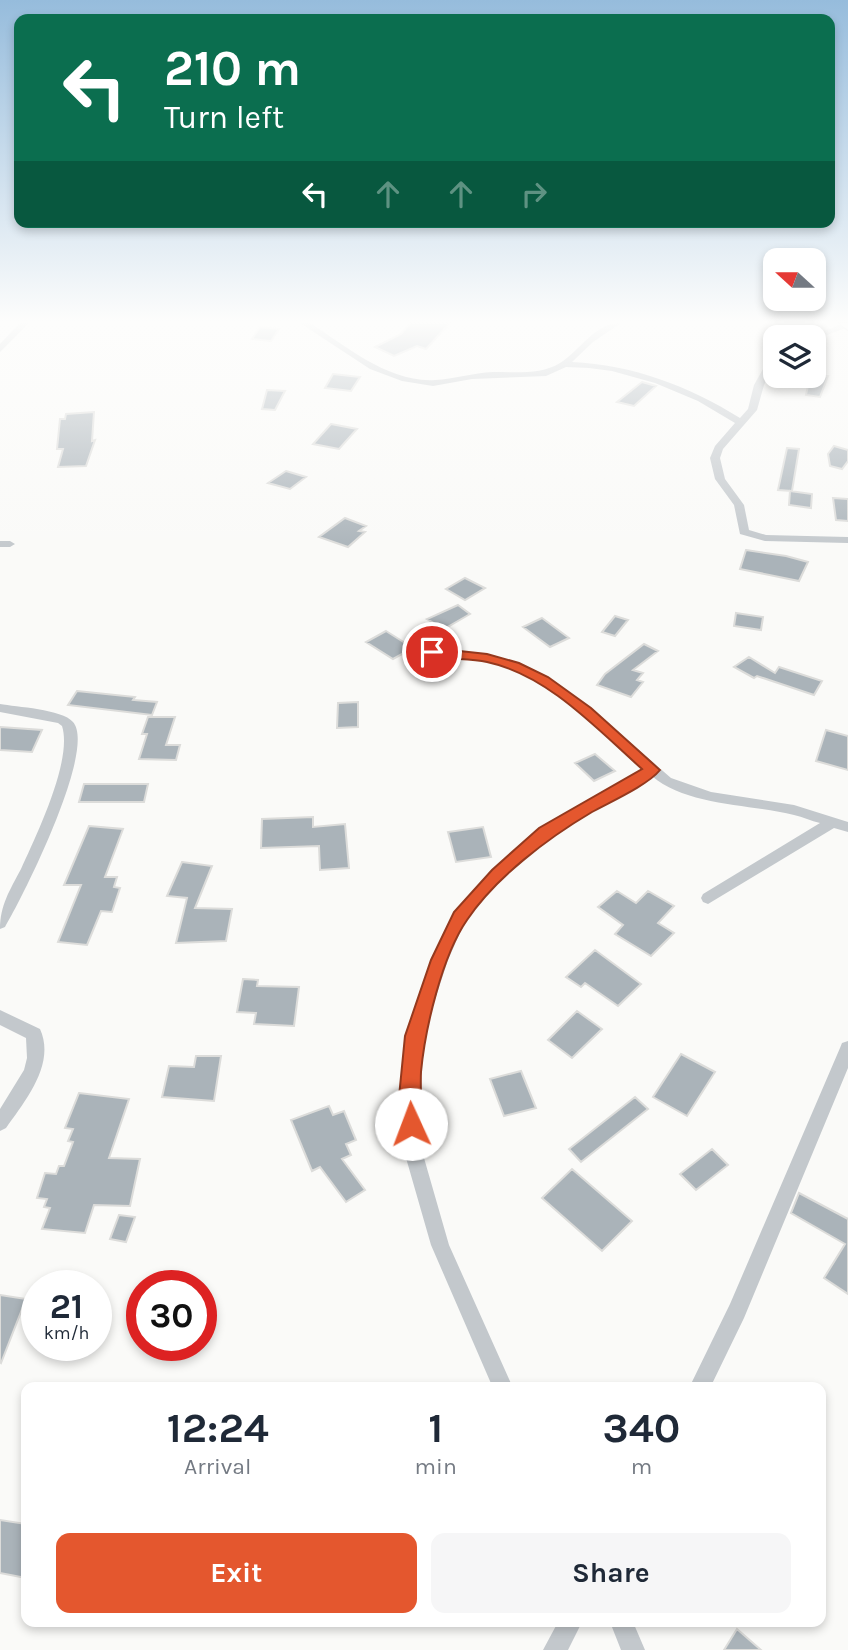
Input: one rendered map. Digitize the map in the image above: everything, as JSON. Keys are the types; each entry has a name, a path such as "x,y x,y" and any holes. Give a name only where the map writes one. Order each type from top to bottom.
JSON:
{"street":[{"path":"702,400 742,423"},
{"path":"755,400 752,410 718,448 715,458 720,479 739,505 744,532 765,538 848,540"},
{"path":"723,411 752,410"},
{"path":"432,652 487,658 514,666 543,680 586,711 666,781 692,791 794,810 848,827"},
{"path":"0,708 57,719 69,724 73,731 70,759 30,866 11,908 0,923"},
{"path":"500,1382 440,1245 412,1151 409,1097 415,1036 440,960 460,916 498,874 545,832 652,770"},
{"path":"709,898 833,822"},
{"path":"0,1017 34,1034 38,1047 31,1077 0,1123"},
{"path":"702,1382 737,1311 848,1048"},
{"path":"555,1650 568,1627"},
{"path":"623,1627 633,1650"}],"building":[{"path":"264,400 280,400 275,410 262,409"},
{"path":"620,400 641,400 634,406 617,402"},
{"path":"94,412 92,441 95,440 86,466 58,467 63,449 57,449 60,419 65,419 66,414"},
{"path":"331,424 357,429 339,449 313,444"},
{"path":"834,446 848,450 848,461 842,469 830,466 828,454"},
{"path":"787,448 799,449 792,491 778,490"},
{"path":"286,471 306,477 290,489 268,483"},
{"path":"790,491 812,494 811,508 789,505"},
{"path":"833,498 848,499 848,521 836,520"},
{"path":"345,518 366,526 359,531 365,532 348,547 319,537"},
{"path":"746,550 808,562 799,581 740,569"},
{"path":"465,578 485,588 465,600 446,589"},
{"path":"458,605 470,614 444,629 427,619"},
{"path":"736,613 763,617 761,630 734,626"},
{"path":"615,616 628,620 615,636 602,632"},
{"path":"542,618 569,638 550,647 523,627"},
{"path":"386,631 413,648 393,659 366,642"},
{"path":"644,644 658,651 633,670 643,673 637,680 643,682 631,697 597,685 605,674"},
{"path":"749,657 775,673 779,667 822,681 814,695 757,676 754,678 734,667"},
{"path":"77,691 157,702 152,715 68,705"},
{"path":"358,702 358,727 337,728 338,703"},
{"path":"148,717 175,717 166,745 180,745 176,760 139,759 147,734 142,734"},
{"path":"0,727 42,730 32,752 0,750"},
{"path":"826,730 848,736 848,770 816,761"},
{"path":"595,754 615,771 594,781 575,763"},
{"path":"84,784 148,784 144,802 79,802"},
{"path":"313,817 313,827 345,824 349,868 320,870 319,846 261,848 262,819"},
{"path":"89,826 123,829 105,877 117,877 114,887 120,888 112,912 101,911 87,945 58,942 81,885 64,885"},
{"path":"483,827 491,857 456,862 448,832"},
{"path":"182,862 212,866 195,908 232,909 226,941 176,943 187,898 167,896"},
{"path":"617,891 636,903 648,891 674,906 658,923 674,933 651,956 615,934 623,925 598,907"},
{"path":"595,950 641,984 618,1006 585,983 581,987 566,977"},
{"path":"243,979 258,980 257,986 299,987 294,1026 254,1024 256,1013 237,1012"},
{"path":"577,1011 602,1029 572,1058 548,1040"},
{"path":"681,1054 715,1072 687,1116 653,1097"},
{"path":"196,1056 221,1056 214,1101 162,1097 169,1066 194,1067"},
{"path":"521,1071 536,1108 504,1116 490,1079"},
{"path":"79,1093 129,1099 109,1158 140,1159 130,1206 94,1205 85,1233 42,1229 50,1208 44,1207 47,1199 37,1198 45,1173 56,1174 59,1166 64,1166 73,1142 68,1141 73,1129 65,1128"},
{"path":"635,1097 648,1109 581,1162 569,1149"},
{"path":"329,1106 333,1115 344,1111 356,1140 346,1144 351,1155 342,1159 365,1190 346,1202 320,1167 312,1171 291,1120"},
{"path":"712,1149 728,1165 696,1190 680,1174"},
{"path":"572,1169 632,1221 602,1251 542,1198"},
{"path":"799,1193 848,1219 848,1294 824,1278 845,1244 791,1213"},
{"path":"119,1215 135,1217 126,1242 110,1239"},
{"path":"0,1295 21,1298 21,1312 0,1362"},
{"path":"0,1520 21,1523 21,1577 0,1573"},
{"path":"737,1629 761,1650 724,1650"}],"route":[{"path":"411,1124 409,1097 415,1036 440,960 460,916 498,874 545,832 652,770 586,711 543,680 514,666 487,658 432,652"}]}
